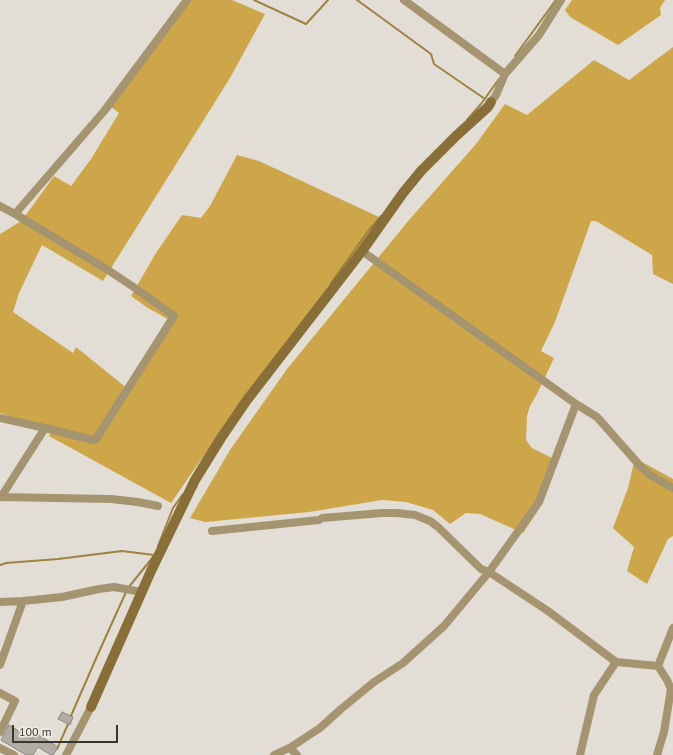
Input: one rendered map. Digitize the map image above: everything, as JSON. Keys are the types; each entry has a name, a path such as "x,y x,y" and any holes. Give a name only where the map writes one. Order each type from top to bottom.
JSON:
{"street":[{"path":"15,214 105,110 187,0"},
{"path":"404,0 505,74"},
{"path":"66,755 91,707 142,592 195,480 221,438 247,400 362,251 403,193 421,171 488,107 496,95 505,74 539,35 561,0"},
{"path":"0,206 108,270 174,316 96,439 93,440 0,418"},
{"path":"362,251 576,404 597,417 642,468 650,475 673,488"},
{"path":"274,755 290,748 320,728 374,682 403,663 444,626 489,572 539,502 576,404"},
{"path":"0,497 45,428"},
{"path":"0,497 111,499 158,506"},
{"path":"212,531 318,520 322,518 382,513 415,515 430,521 438,527 481,569 489,572 548,611 616,662 658,666"},
{"path":"0,602 24,602 62,597 99,588 114,587 142,592"},
{"path":"0,665 2,653 24,602"},
{"path":"658,666 673,628"},
{"path":"580,755 594,694 616,662"},
{"path":"657,755 664,732 672,689 658,666"},
{"path":"0,693 15,701 1,729"},
{"path":"0,748 14,755"},
{"path":"290,748 297,755"}],"shaded area":[{"path":"183,0 232,0 265,14 230,78 103,281 42,245 19,293 13,312 73,353 76,347 128,389 173,322 148,308 131,296 156,253 182,215 201,218 210,206 237,155 259,161 381,218 200,461 171,503 49,436 54,427 25,421 0,413 0,234 18,223 28,212 54,176 71,186 91,159 119,113 106,103"},
{"path":"572,0 665,0 660,8 661,15 618,45 570,17 565,10"},
{"path":"673,47 673,284 653,274 652,255 596,221 591,221 555,322 541,351 554,358 530,406 527,416 526,440 532,448 552,458 557,464 537,512 523,533 480,514 466,513 450,524 433,510 406,502 382,500 309,512 205,522 190,518 230,450 287,369 409,220 476,144 505,104 527,115 594,60 629,80"},
{"path":"635,458 673,479 673,536 668,539 647,584 627,571 634,547 613,528 628,488"}],"building":[{"path":"62,712 73,717 70,725 58,719"},
{"path":"9,725 32,739 35,733 58,747 53,755 38,747 33,755 26,755 1,740"}],"waterway":[{"path":"254,0 306,24 328,0"},
{"path":"357,0 431,54 434,64 485,99"},
{"path":"515,56 556,0"},
{"path":"467,120 499,79"},
{"path":"331,283 368,231 381,216"},
{"path":"158,546 173,508 183,494"},
{"path":"0,565 6,563 58,559 122,551 154,555"},
{"path":"128,588 153,557"},
{"path":"70,718 126,592"},
{"path":"57,749 69,722"}]}
